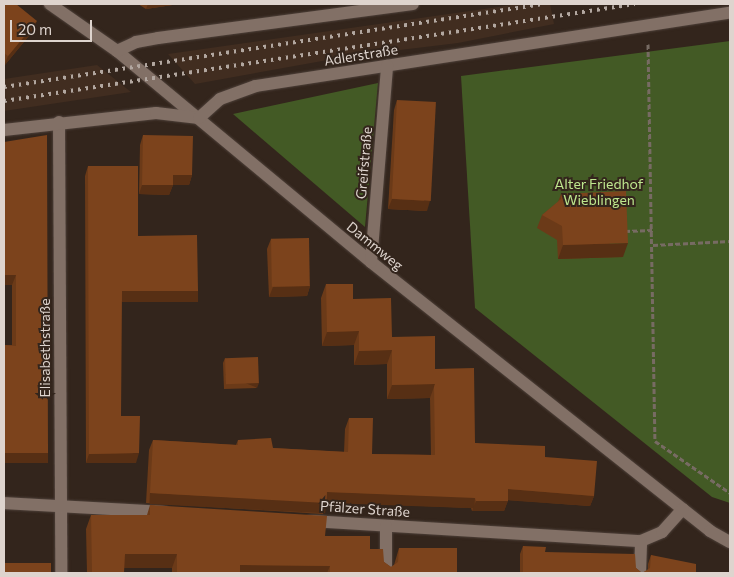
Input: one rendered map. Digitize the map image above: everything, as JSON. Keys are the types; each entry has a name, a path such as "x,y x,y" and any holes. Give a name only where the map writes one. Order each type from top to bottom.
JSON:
{"street":[{"name":"Dammweg","path":"50,4 122,51 371,262 710,531 730,542"},
{"path":"122,51 158,38 383,6 413,4"},
{"name":"Adlerstraße","path":"199,118 220,99 256,86 730,13"},
{"name":"Greifstraße","path":"371,262 387,66"},
{"path":"4,130 59,122 156,113 199,118"},
{"name":"Elisabethstraße","path":"59,122 61,573"},
{"path":"4,503 177,513"},
{"name":"Pfälzer Straße","path":"301,520 641,541 662,532 683,509"},
{"path":"386,526 386,573"},
{"path":"640,573 641,541"}],"path":[{"path":"649,51 656,441 730,493"},
{"path":"622,231 653,230"},
{"path":"653,244 730,241"}],"shaded area":[{"path":"519,4 550,4 554,24 458,43 350,56 195,84 168,54"},
{"path":"97,65 131,92 4,111 4,79"}],"green space":[{"name":"Alter Friedhof Wieblingen","path":"730,41 730,503 712,497 475,308 461,76"},
{"path":"378,83 365,227 233,114"}],"building":[{"path":"4,4 16,4 37,21 8,56 4,53"},
{"path":"397,100 436,102 431,201 392,199"},
{"path":"47,135 48,453 4,453 4,345 16,346 16,275 4,275 4,142"},
{"path":"143,135 193,136 192,175 173,175 173,185 142,185"},
{"path":"88,166 138,166 138,236 197,235 198,291 122,291 121,416 140,416 139,453 89,454"},
{"path":"626,191 628,243 563,245 562,226 542,215 561,199 561,194"},
{"path":"309,238 310,286 272,287 271,239"},
{"path":"326,284 353,284 353,299 391,298 392,337 435,336 435,384 392,385 392,350 359,351 359,331 327,332"},
{"path":"258,357 259,383 226,384 225,358"},
{"path":"474,368 475,443 545,446 545,457 597,461 594,496 508,489 508,501 476,501 475,498 327,492 326,503 150,493 153,440 238,445 238,440 271,438 273,448 348,452 349,418 373,418 372,454 435,455 435,369"},
{"path":"150,505 327,516 325,536 370,536 370,549 383,549 384,562 391,567 398,562 399,548 457,548 457,572 330,573 330,566 240,565 240,573 177,573 177,554 125,554 124,573 92,573 91,515 150,515"},
{"path":"523,546 546,547 545,552 635,554 636,568 642,573 523,573"},
{"path":"651,555 696,564 696,573 642,573 650,568"},
{"path":"4,563 51,563 51,573 4,573"}],"railway":[{"path":"4,87 543,4"},
{"path":"4,101 635,4"}]}
